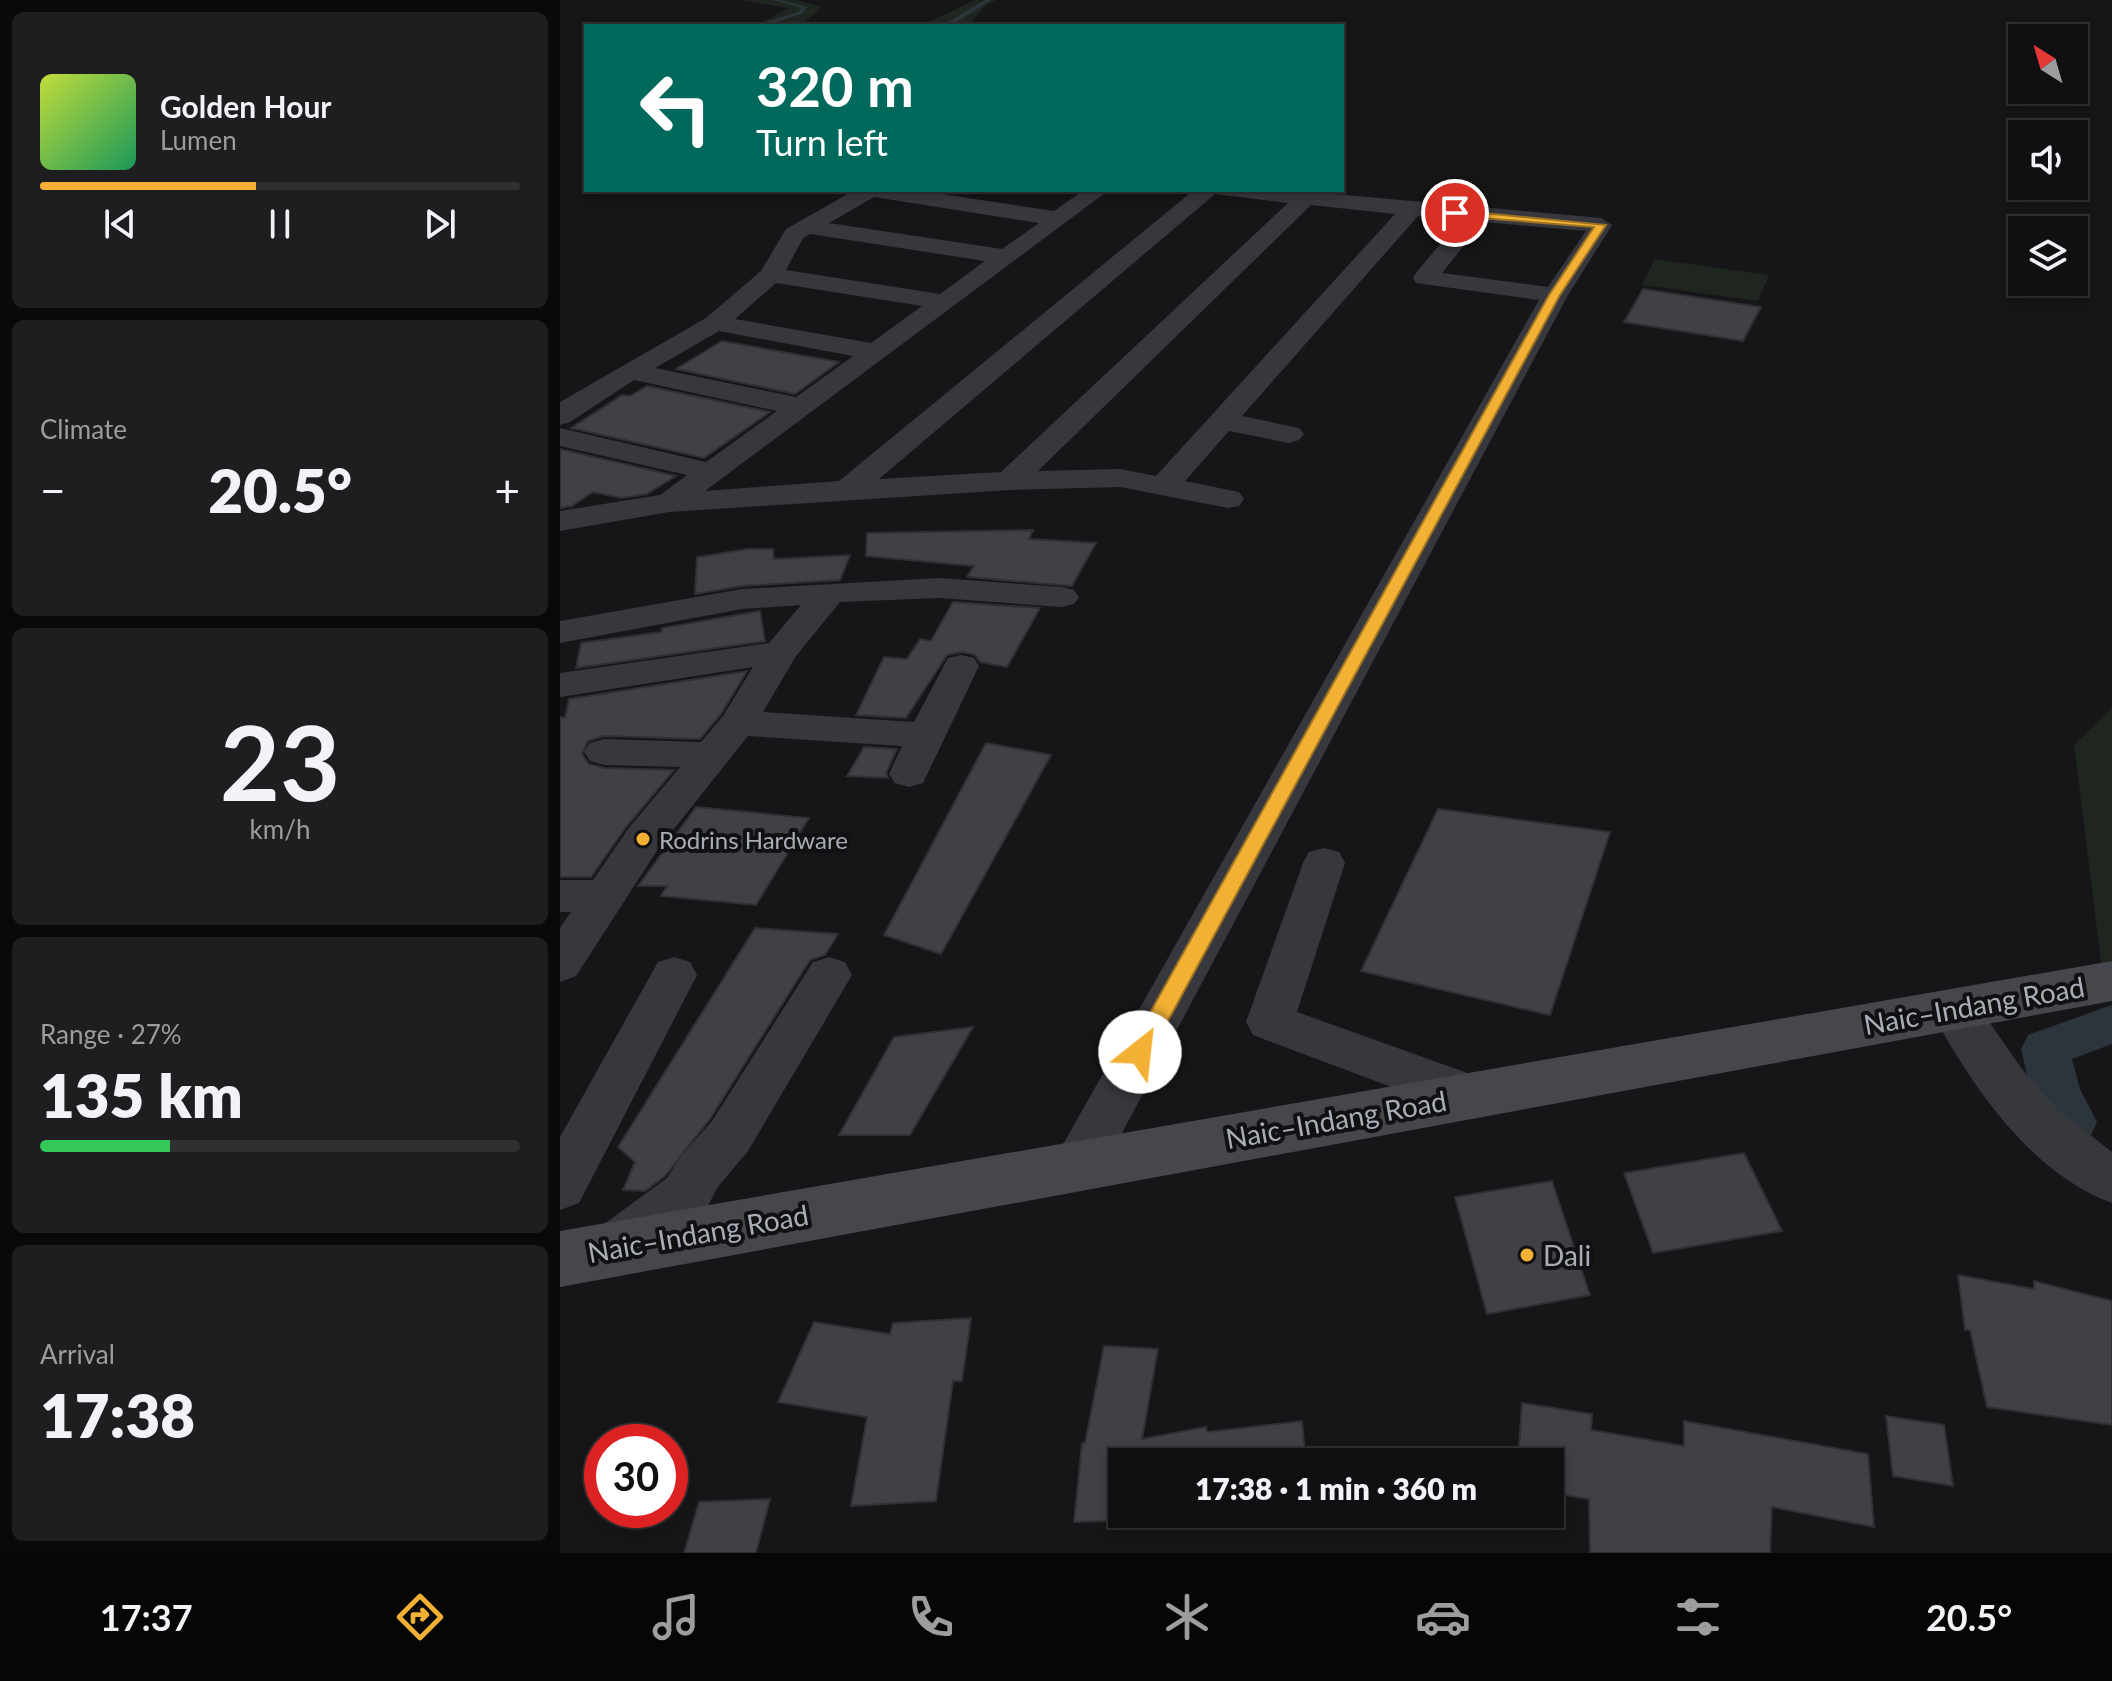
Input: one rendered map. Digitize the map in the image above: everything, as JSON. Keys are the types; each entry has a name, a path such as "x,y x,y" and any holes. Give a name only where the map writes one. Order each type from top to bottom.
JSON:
{"main road":[{"name":"Naic–Indang Road","path":"586,1254 2112,981"}],"street":[{"path":"560,416 630,371 715,323 771,275 794,234 867,192"},
{"path":"884,192 1060,219"},
{"path":"669,503 1095,192"},
{"path":"847,490 1205,192"},
{"path":"1079,1164 1555,295 1601,225 1241,192"},
{"path":"1010,481 1305,199"},
{"path":"1164,486 1412,209"},
{"path":"1477,214 1425,278 1555,295"},
{"path":"806,227 1007,257"},
{"path":"771,275 945,302"},
{"path":"715,323 876,352"},
{"path":"630,371 801,407"},
{"path":"1221,421 1289,434"},
{"path":"560,437 712,472"},
{"path":"560,521 669,503 1010,481 1120,478 1228,499"},
{"path":"560,632 742,599 830,592 939,588 1062,597"},
{"path":"560,964 643,839 725,739 780,652 830,592"},
{"path":"562,688 780,652"},
{"path":"909,774 961,666"},
{"path":"604,752 725,739 926,735"},
{"path":"1324,863 1270,1022 1469,1095"},
{"path":"560,896 605,896"},
{"path":"560,1187 674,975"},
{"path":"586,1254 686,1195 699,1172 730,1136 829,975"},
{"path":"1954,1009 2019,1106 2048,1135 2112,1180"}],"shaded area":[{"path":"741,0 796,0 822,7 802,24 760,24 788,8"},
{"path":"975,0 996,0 985,6 970,24 917,24 929,22"},
{"path":"1655,259 1769,275 1758,301 1642,285"},
{"path":"2112,708 2112,968 2102,970 2074,745"}],"building":[{"path":"1643,289 1761,307 1743,341 1624,322"},
{"path":"722,341 839,362 795,394 676,369"},
{"path":"647,386 770,412 704,458 571,428 622,395 630,396"},
{"path":"560,449 676,476 647,494 621,498 593,492 572,506 560,508"},
{"path":"1033,530 1029,539 1096,543 1072,586 967,577 974,566 866,556 867,533"},
{"path":"748,549 773,549 774,559 850,555 840,580 742,586 695,594 697,557"},
{"path":"953,602 1040,608 1007,667 980,662 975,655 962,652 947,655 906,718 856,715 884,657 907,659 920,639 931,641"},
{"path":"760,611 765,641 576,668 581,643 661,632 662,628"},
{"path":"747,671 721,714 700,739 604,736 588,741 582,754 589,764 604,768 674,770 626,827 591,877 560,877 560,717 565,718 569,699"},
{"path":"986,743 1051,755 941,954 884,935"},
{"path":"864,747 897,749 886,773 888,778 847,776"},
{"path":"696,807 809,818 756,905 661,896 667,886 638,886"},
{"path":"1438,809 1610,832 1550,1015 1361,971"},
{"path":"755,928 838,934 825,955 810,960 710,1119 665,1176 645,1191 623,1190 635,1162 618,1147"},
{"path":"973,1027 910,1135 839,1135 894,1037"},
{"path":"1744,1153 1782,1231 1653,1253 1624,1173"},
{"path":"1552,1181 1590,1295 1487,1314 1455,1197"},
{"path":"1958,1275 2034,1289 2034,1281 2112,1301 2112,1425 1987,1407 1970,1330 1965,1330"},
{"path":"971,1318 962,1381 953,1381 936,1501 851,1506 867,1417 778,1402 814,1322 890,1334 893,1323"},
{"path":"1104,1346 1158,1349 1142,1439 1206,1427 1207,1432 1302,1421 1305,1448 1108,1448 1108,1521 1074,1522 1082,1443 1085,1443"},
{"path":"1522,1403 1592,1414 1591,1430 1684,1446 1684,1421 1868,1454 1874,1527 1772,1507 1770,1553 1590,1553 1589,1499 1564,1495 1564,1448 1519,1448"},
{"path":"1886,1416 1944,1425 1953,1486 1893,1476"},
{"path":"770,1499 756,1553 684,1553 699,1502"}],"waterway":[{"path":"770,24 800,13 805,7 775,0"},
{"path":"948,24 989,0"},
{"path":"2072,1122 2056,1092 2045,1049 2112,1024"}],"place":[{"name":"Rodrins Hardware","path":"643,839"},
{"name":"Dali","path":"1527,1255"}],"route":[{"path":"1140,1052 1555,295 1601,225 1455,213"}]}
